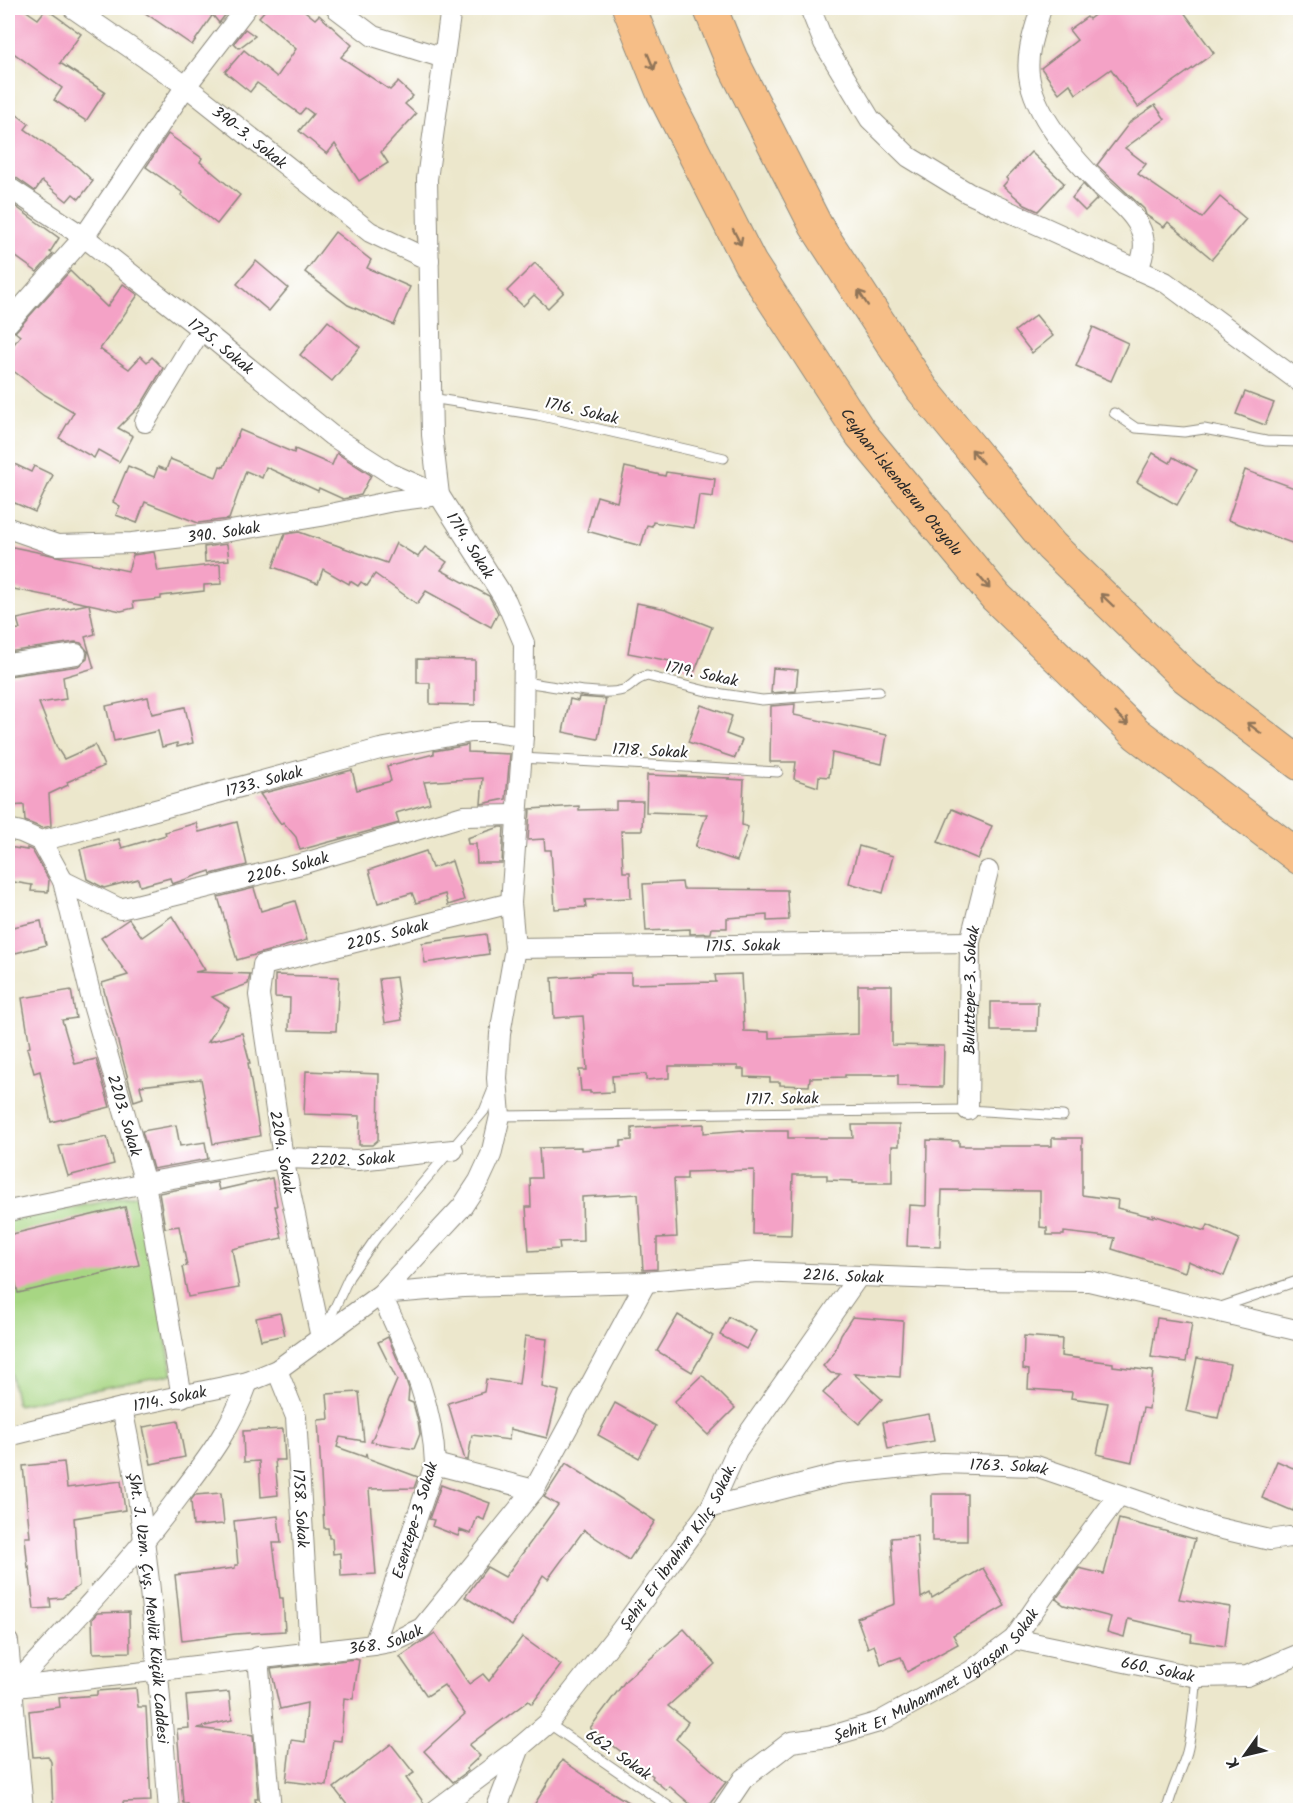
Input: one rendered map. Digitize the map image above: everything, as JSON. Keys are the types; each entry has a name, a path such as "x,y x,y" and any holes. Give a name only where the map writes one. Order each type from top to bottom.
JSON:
{"highway":[{"name":"Ceyhan-İskenderun Otoyolu","path":"629,8 662,90 750,263 861,434 996,597 1137,734 1300,858"},
{"path":"710,8 731,59 816,226 922,389 1051,546 1186,676 1300,764"}],"street":[{"name":"390-3. Sokak","path":"73,8 186,86 370,232 429,260"},
{"path":"8,323 84,237 186,86 246,8"},
{"path":"336,8 373,36 444,58"},
{"name":"1714. Sokak","path":"8,1436 122,1408 248,1382 277,1370 381,1294 462,1207 491,1155 500,1116 497,1078 500,1034 515,948 511,903 523,736 524,643 506,601 439,495 432,435 428,179 451,8"},
{"path":"810,8 824,43 870,118 909,156 968,194 1165,282 1300,382"},
{"path":"1041,8 1029,48 1028,62 1029,77 1036,101 1069,150 1094,179 1132,215 1139,226 1144,247 1138,270"},
{"name":"1725. Sokak","path":"8,187 84,237 331,435 390,473 439,495"},
{"path":"145,422 201,329"},
{"name":"390. Sokak","path":"8,528 57,545 132,543 218,533 321,516 393,501 439,495"},
{"path":"8,664 76,654"},
{"name":"1733. Sokak","path":"41,841 380,749 471,732 523,736"},
{"name":"2206. Sokak","path":"63,881 120,909 305,862 463,816 517,815"},
{"path":"8,828 41,841"},
{"name":"2203. Sokak","path":"41,841 63,881 93,1005 144,1183 182,1397"},
{"name":"Buluttepe-3. Sokak","path":"968,1110 970,942 988,871"},
{"name":"2205. Sokak","path":"263,965 511,903"},
{"name":"1715. Sokak","path":"515,948 970,942"},
{"name":"2204. Sokak","path":"263,965 259,995 283,1158 321,1338"},
{"name":"2202. Sokak","path":"8,1211 283,1158 358,1160 453,1150"},
{"name":"2216. Sokak","path":"381,1294 463,1287 646,1282 757,1272 858,1277 1089,1281 1300,1331"},
{"name":"Şehit Er İbrahim Kılıç Sokak.","path":"436,1810 548,1723 621,1630 711,1507 736,1450 858,1277"},
{"name":"368. Sokak","path":"10,1688 395,1641 422,1628 534,1490 646,1282"},
{"name":"Esentepe-3 Sokak","path":"374,1644 435,1464 434,1437 420,1381 381,1294"},
{"name":"1758. Sokak","path":"277,1370 296,1417 310,1652"},
{"path":"10,1688 145,1542 213,1452 240,1406 248,1382"},
{"name":"Şht. J. Uzm. Çvş. Mevlüt Küçük Caddesi","path":"122,1408 135,1467 145,1542 169,1810"},
{"name":"1763. Sokak","path":"711,1507 840,1474 943,1463 1036,1466 1251,1538 1270,1540 1300,1538"},
{"path":"435,1464 534,1490"},
{"name":"Şehit Er Muhammet Uğraşan Sokak","path":"722,1810 743,1779 791,1742 828,1737 879,1722 971,1671 1014,1639 1119,1495"},
{"name":"660. Sokak","path":"1014,1639 1197,1677 1247,1676 1300,1654"},
{"path":"8,1642 10,1688 23,1810"},
{"path":"258,1658 271,1810"},
{"path":"496,1810 520,1746"}],"lane":[{"name":"1716. Sokak","path":"431,398 538,415 724,458"},
{"path":"1114,413 1136,428 1184,432 1204,429 1266,441 1300,442"},
{"name":"1719. Sokak","path":"524,682 602,692 624,690 637,678 647,676 710,692 762,700 879,692"},
{"name":"1718. Sokak","path":"521,758 778,772"},
{"name":"1714. Sokak","path":"321,1338 349,1277 376,1238 484,1111 497,1078"},
{"name":"1717. Sokak","path":"500,1116 968,1110 1063,1116"},
{"path":"1212,1310 1300,1280"},
{"path":"1167,1810 1170,1793 1187,1753 1197,1677"},
{"name":"662. Sokak","path":"548,1723 674,1810"}],"green space":[{"path":"137,1195 173,1374 17,1405 8,1361 8,1221"}],"building":[{"path":"8,8 22,8 38,19 46,9 81,34 60,63 105,92 86,121 54,100 62,88 8,49"},
{"path":"138,8 200,8 212,16 192,45"},
{"path":"207,8 217,8 226,14 219,23"},
{"path":"267,8 301,8 315,19 319,15 352,45 341,57 390,90 398,82 413,96 405,104 416,114 381,152 388,163 359,181 335,144 327,154 299,131 313,114 305,108 300,114 257,83 250,92 225,72 244,50 277,77 296,49 259,17"},
{"path":"1104,8 1181,8 1214,53 1138,107 1111,69 1076,94 1070,84 1059,93 1041,68 1077,40 1069,30"},
{"path":"245,29 255,36 239,48 234,43"},
{"path":"1155,105 1165,119 1125,148 1146,164 1138,174 1202,218 1220,197 1246,219 1212,259 1168,222 1164,227 1146,215 1144,209 1097,165 1130,122"},
{"path":"8,108 29,124 25,129 78,167 93,181 79,199 73,194 67,201 42,181 35,191 15,177 8,175"},
{"path":"168,134 202,158 200,162 240,195 217,224 181,195 183,193 146,167"},
{"path":"1031,152 1064,183 1038,211 1025,205 1003,186 1008,180 1006,178"},
{"path":"1083,184 1097,199 1085,211 1072,198"},
{"path":"8,201 59,238 50,252 53,254 37,272 8,251"},
{"path":"335,232 371,260 367,268 410,287 394,325 348,305 305,272"},
{"path":"256,261 288,288 269,311 237,284"},
{"path":"535,263 564,292 548,308 534,295 523,306 507,291"},
{"path":"70,271 107,307 123,284 138,295 100,349 129,369 141,356 147,362 152,357 163,368 141,405 118,428 133,436 119,462 98,450 94,458 59,438 74,412 45,395 8,367 8,352 20,336 15,332"},
{"path":"1036,315 1053,336 1032,353 1015,331"},
{"path":"328,321 360,347 332,381 300,355"},
{"path":"1093,327 1128,343 1111,381 1076,366"},
{"path":"1245,392 1274,403 1265,425 1236,414"},
{"path":"240,430 294,453 295,449 332,465 337,453 371,475 361,495 343,499 319,488 318,491 266,467 262,478 246,471 229,519 198,523 145,502 137,523 116,515 120,506 113,502 128,466 154,477 158,467 166,470 170,459 216,477 220,466 224,467"},
{"path":"1153,453 1170,463 1173,457 1197,470 1177,505 1137,482"},
{"path":"8,461 31,472 34,466 53,475 35,512 8,500"},
{"path":"625,467 665,476 666,472 715,479 713,497 699,495 694,528 653,522 652,526 647,525 641,546 587,531 597,496 617,502"},
{"path":"1245,470 1300,490 1300,546 1228,520"},
{"path":"299,532 387,563 396,543 418,557 425,547 447,562 441,570 489,596 498,613 491,627 426,591 417,604 375,574 367,586 361,582 358,586 350,581 349,584 323,569 318,583 273,567 285,534"},
{"path":"227,544 229,560 205,562 204,547"},
{"path":"13,547 128,571 133,555 154,552 158,571 220,564 221,584 204,585 204,591 133,602 134,608 121,611 89,604 95,634 85,637 94,668 63,677 66,699 39,703 57,748 64,759 95,745 104,766 67,782 68,785 49,794 51,826 42,828 25,821 24,805 8,806 8,676 78,666 87,659 88,652 81,643 75,642 8,652 8,630 20,629 17,619 88,604 8,588"},
{"path":"637,603 666,609 712,627 695,671 670,661 628,653"},
{"path":"417,659 475,660 475,705 430,704 430,683 417,683"},
{"path":"773,668 798,670 796,691 771,693"},
{"path":"148,697 152,714 185,707 193,743 177,747 177,743 162,747 158,731 114,741 106,706"},
{"path":"579,697 606,699 598,739 563,732 570,699 578,701"},
{"path":"795,704 794,715 887,735 882,764 832,753 829,777 819,776 818,787 794,779 796,762 770,762 771,706"},
{"path":"701,705 732,716 726,734 742,740 735,758 688,742"},
{"path":"468,745 468,752 510,754 506,799 481,804 483,778 424,782 430,803 396,813 399,823 300,850 296,837 283,822 281,824 260,794 352,770 357,790 391,781 387,766 434,754 434,751"},
{"path":"647,775 744,780 742,825 748,827 737,861 695,847 707,814 646,812"},
{"path":"616,801 643,801 642,831 621,831 623,872 630,872 631,898 585,900 586,907 555,909 551,850 545,850 544,839 528,840 530,809 579,806 579,810 616,809"},
{"path":"952,809 992,826 978,859 938,842"},
{"path":"237,822 247,865 211,874 210,871 172,884 170,878 140,886 138,879 104,888 87,879 80,849 119,839 122,848 196,823 199,832"},
{"path":"504,827 502,863 477,863 476,844 468,844 467,838"},
{"path":"859,846 893,856 883,893 849,883"},
{"path":"8,847 32,850 49,880 48,892 31,891 32,885 8,881"},
{"path":"426,851 432,868 452,861 464,900 448,905 445,894 416,903 412,893 378,903 369,870"},
{"path":"682,882 683,889 787,890 789,920 767,921 767,915 727,918 727,928 712,928 711,933 690,934 690,929 646,931 643,884"},
{"path":"254,888 261,911 295,901 307,940 237,960 218,897"},
{"path":"172,916 205,970 195,972 250,974 248,984 212,997 229,1008 208,1042 242,1033 250,1063 248,1063 260,1136 213,1144 201,1079 140,1086 143,1098 134,1101 102,983 128,975 101,938 129,919 142,937"},
{"path":"41,921 46,945 8,955 8,928"},
{"path":"486,934 489,954 425,963 422,943"},
{"path":"591,973 631,973 631,984 716,982 715,975 741,974 744,1031 769,1032 769,1038 858,1034 858,985 892,985 892,1045 944,1046 943,1087 898,1086 898,1075 845,1075 845,1077 810,1078 809,1086 780,1085 780,1082 770,1082 770,1078 744,1077 744,1069 738,1069 738,1066 669,1066 669,1078 646,1080 646,1074 612,1076 613,1092 581,1091 579,1070 587,1070 583,1016 554,1018 552,978 591,975"},
{"path":"275,975 339,977 336,1031 289,1030 290,998 275,997"},
{"path":"396,977 402,1020 385,1023 379,979"},
{"path":"71,990 76,1018 62,1020 75,1064 96,1059 110,1107 51,1122 40,1071 34,1073 27,1048 30,1047 22,998"},
{"path":"991,1002 1038,1002 1037,1031 991,1031"},
{"path":"306,1071 379,1074 378,1140 372,1145 359,1145 360,1116 304,1114"},
{"path":"704,1124 704,1133 743,1130 788,1131 788,1138 853,1138 852,1125 899,1125 899,1146 892,1146 892,1183 853,1183 853,1181 827,1180 827,1175 793,1175 791,1235 753,1234 754,1170 687,1172 687,1179 674,1179 677,1237 657,1238 657,1269 643,1270 638,1194 582,1197 583,1241 559,1242 560,1249 529,1251 526,1207 531,1207 530,1178 541,1178 539,1148 581,1147 581,1150 621,1147 621,1141 632,1140 632,1128"},
{"path":"176,1125 180,1146 205,1142 208,1159 153,1169 142,1131"},
{"path":"107,1137 114,1164 68,1176 59,1146"},
{"path":"1052,1138 1082,1138 1082,1195 1118,1200 1117,1208 1153,1217 1153,1215 1205,1231 1208,1225 1239,1239 1224,1276 1188,1261 1185,1272 1112,1249 1115,1238 1064,1232 1064,1235 1047,1235 1047,1228 1040,1227 1040,1191 942,1190 940,1247 907,1246 909,1205 926,1206 927,1140 959,1141 959,1146 1052,1146"},
{"path":"272,1178 282,1238 232,1249 239,1288 188,1297 182,1267 187,1266 179,1226 165,1228 159,1193 217,1182 219,1190"},
{"path":"125,1207 139,1265 18,1293 8,1250 8,1235"},
{"path":"280,1313 285,1335 261,1340 256,1318"},
{"path":"678,1315 713,1336 692,1372 657,1351"},
{"path":"729,1317 756,1331 746,1349 720,1335"},
{"path":"852,1317 903,1321 900,1377 854,1374 882,1399 859,1424 823,1393 840,1374 831,1373 823,1366 834,1353 841,1334"},
{"path":"1157,1318 1192,1323 1186,1362 1151,1357"},
{"path":"525,1336 547,1339 542,1387 559,1391 547,1438 510,1429 509,1440 472,1435 468,1460 465,1460 448,1403 484,1392 486,1379 519,1384"},
{"path":"1024,1336 1062,1339 1061,1356 1153,1371 1149,1409 1143,1408 1132,1462 1097,1454 1108,1403 1071,1398 1072,1392 1028,1389 1029,1370 1023,1369"},
{"path":"388,1337 409,1389 408,1401 413,1403 418,1421 420,1434 414,1449 371,1442 397,1380 378,1342"},
{"path":"1197,1358 1230,1364 1218,1418 1186,1411"},
{"path":"702,1375 735,1408 708,1435 674,1402"},
{"path":"359,1392 364,1441 340,1437 337,1447 365,1457 366,1453 367,1458 418,1477 414,1488 369,1489 376,1574 341,1576 340,1553 333,1554 332,1538 329,1538 328,1528 324,1528 318,1420 329,1419 327,1394"},
{"path":"615,1403 656,1426 639,1458 598,1435"},
{"path":"929,1414 934,1441 888,1449 883,1422"},
{"path":"178,1421 185,1457 151,1464 143,1427"},
{"path":"283,1429 285,1460 275,1460 278,1495 261,1497 259,1461 244,1462 243,1431"},
{"path":"1277,1461 1300,1471 1300,1494 1293,1511 1262,1498"},
{"path":"64,1462 67,1488 121,1481 125,1510 74,1518 79,1586 62,1598 50,1599 51,1608 34,1609 25,1537 30,1537 23,1466"},
{"path":"566,1463 655,1521 629,1560 584,1530 548,1579 543,1575 512,1626 465,1597 487,1567 505,1577 558,1505 544,1497"},
{"path":"441,1485 490,1503 484,1520 477,1517 471,1534 460,1530 458,1536 432,1526 434,1520 429,1519"},
{"path":"221,1493 224,1524 193,1526 191,1500 195,1495"},
{"path":"932,1494 967,1494 967,1541 932,1541"},
{"path":"278,1516 281,1543 273,1543 280,1598 283,1598 285,1631 235,1634 182,1641 175,1575 235,1568 235,1565 238,1565 234,1521"},
{"path":"1119,1519 1195,1539 1179,1599 1230,1607 1225,1646 1191,1641 1192,1634 1128,1619 1124,1637 1107,1632 1111,1617 1064,1605 1056,1599 1079,1568 1104,1574"},
{"path":"917,1536 921,1598 930,1593 932,1598 983,1568 1005,1606 953,1635 958,1644 907,1672 901,1657 881,1664 874,1645 868,1648 857,1618 895,1604 891,1538"},
{"path":"129,1612 130,1652 93,1653 92,1619 97,1613"},
{"path":"684,1629 715,1664 668,1706 688,1722 676,1739 726,1782 704,1810 697,1810 669,1786 666,1790 652,1778 653,1776 590,1728 626,1680"},
{"path":"435,1633 469,1684 483,1674 489,1681 522,1637 561,1665 532,1704 528,1701 469,1745 480,1756 466,1769 468,1771 453,1782 424,1751 465,1714 444,1685 427,1696 400,1657"},
{"path":"359,1660 353,1699 344,1698 341,1741 333,1740 327,1786 286,1781 291,1740 305,1742 307,1703 280,1709 271,1669"},
{"path":"136,1688 138,1707 146,1707 151,1801 123,1802 124,1810 53,1810 51,1762 48,1756 33,1757 29,1711 60,1707 59,1698 97,1695 97,1691"},
{"path":"229,1692 232,1720 197,1728 253,1735 258,1798 255,1798 256,1810 188,1810 187,1803 183,1803 177,1729 189,1728 186,1696"},
{"path":"391,1744 414,1773 406,1778 424,1803 414,1810 351,1810 334,1788"},
{"path":"562,1760 590,1779 641,1810 531,1810"}]}
